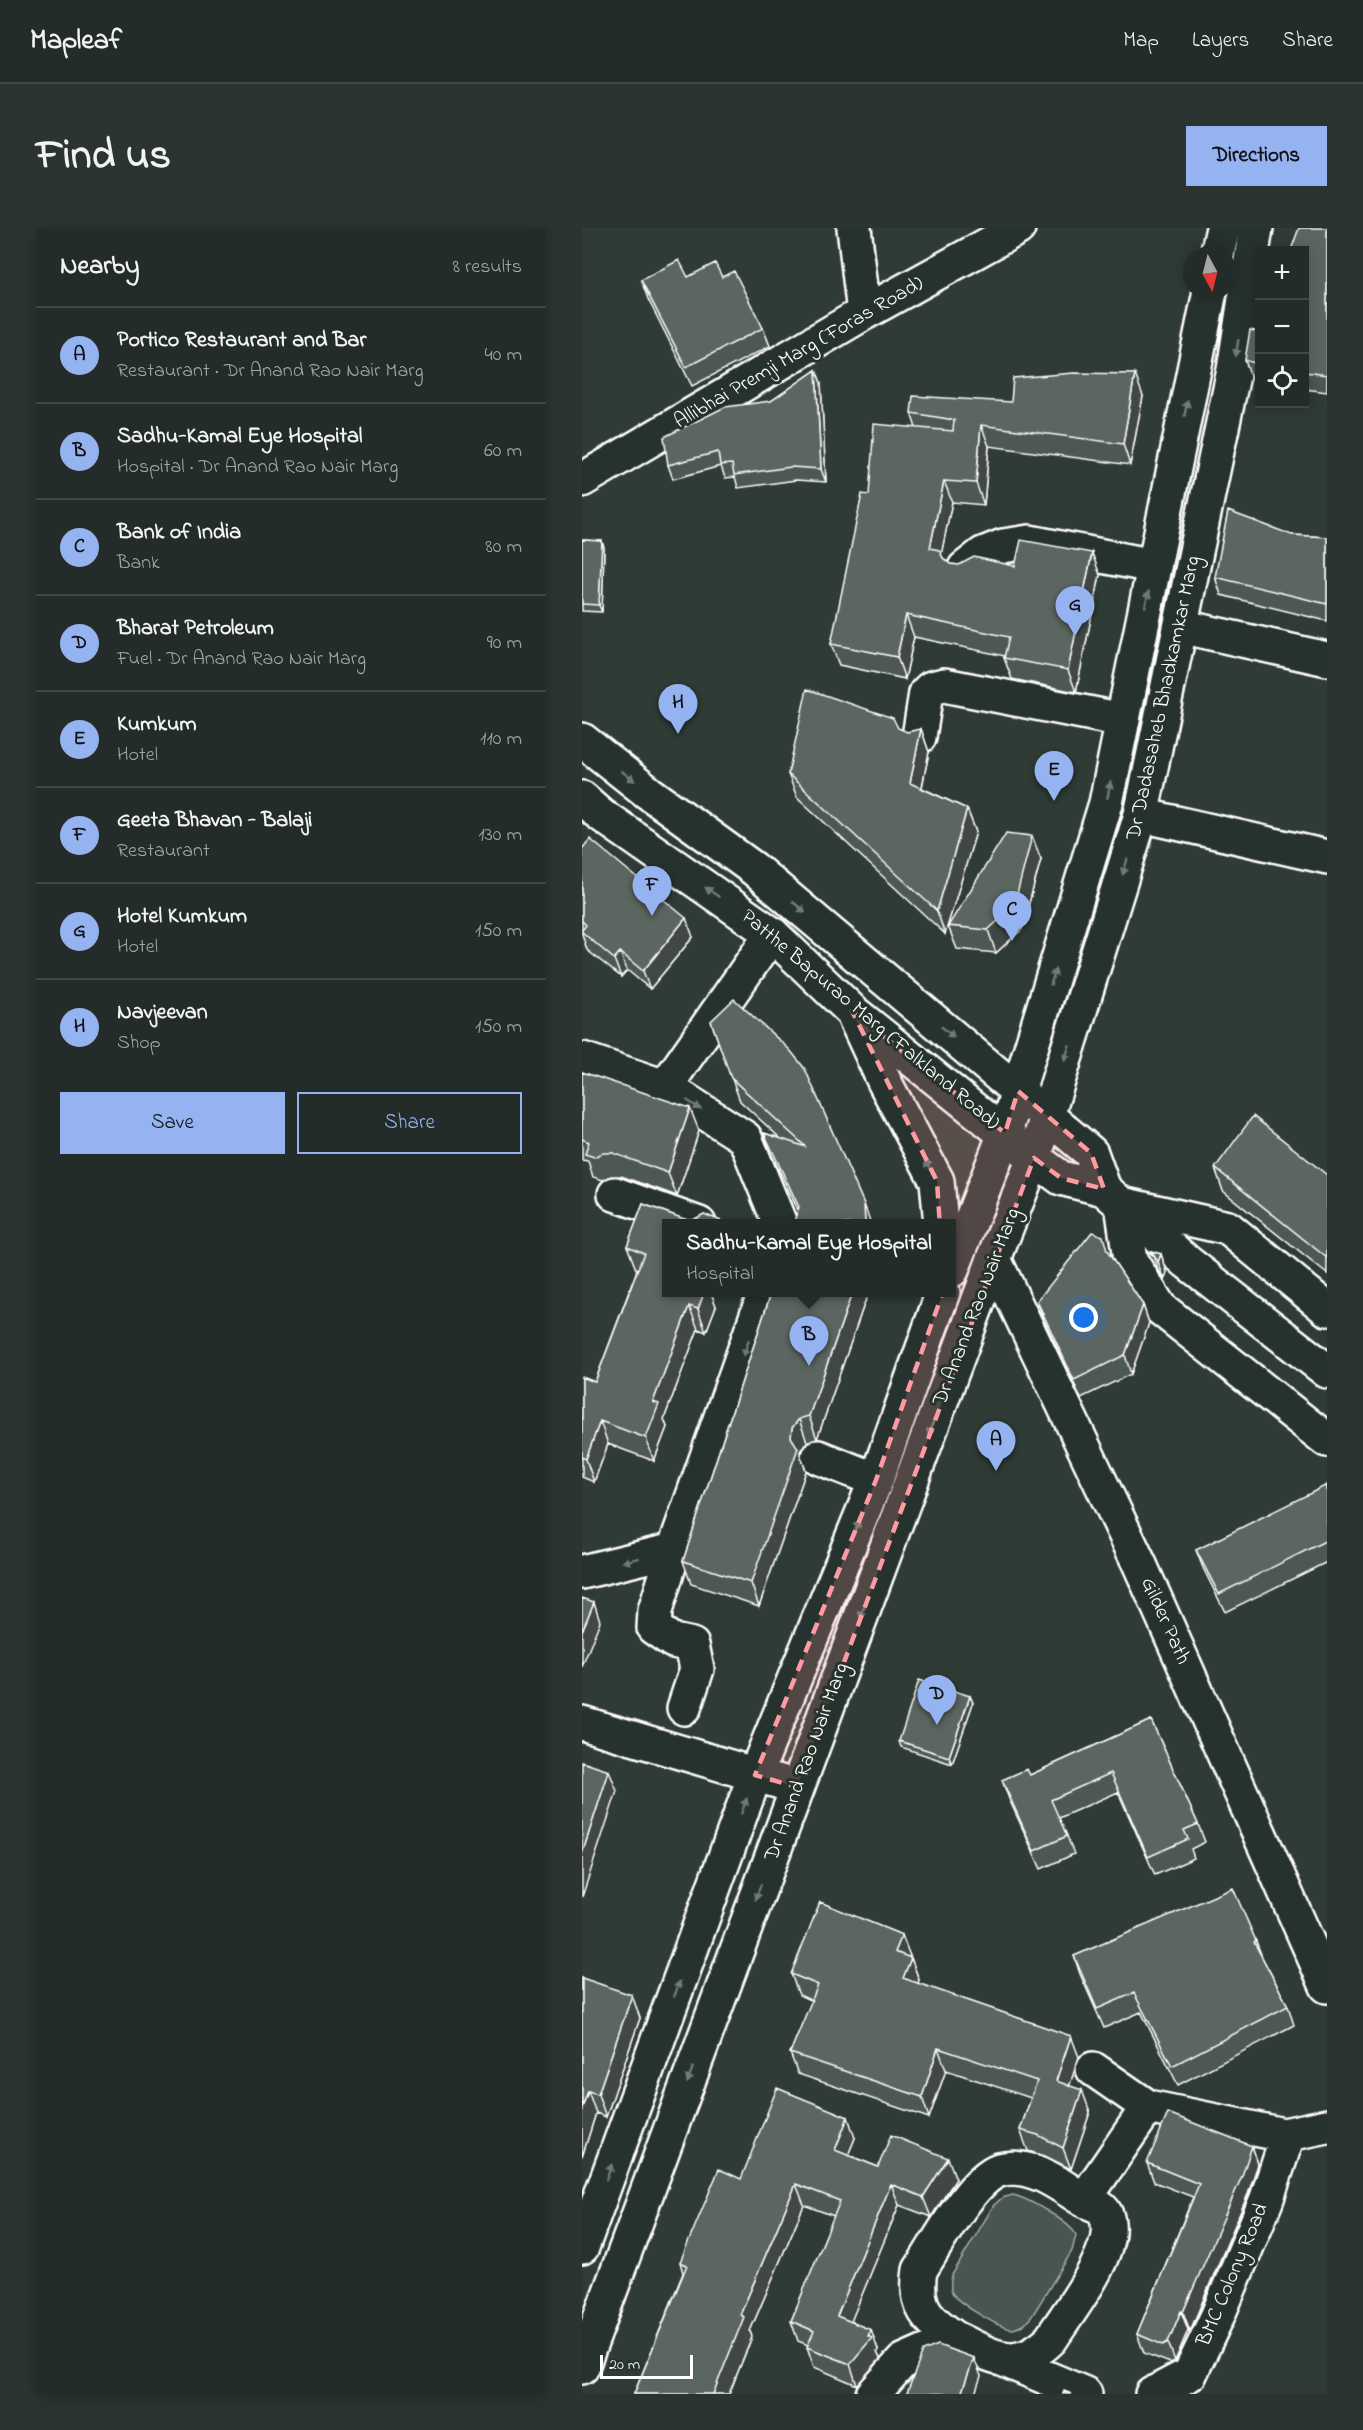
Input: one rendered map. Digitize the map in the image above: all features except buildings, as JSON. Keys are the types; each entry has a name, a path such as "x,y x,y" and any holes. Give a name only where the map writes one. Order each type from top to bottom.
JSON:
{"main road":[{"path":"854,228 864,313"},
{"name":"Allibhai Premji Marg (Foras Road)","path":"582,480 864,313 1018,228"},
{"name":"Dr Dadasaheb Bhadkamkar Marg","path":"1034,1158 1141,815 1234,370 1256,228"},
{"name":"Dr Dadasaheb Bhadkamkar Marg","path":"1005,1133 1106,803 1208,300"},
{"path":"965,568 983,554 1014,543 1029,542 1154,566"},
{"path":"1184,627 1327,659"},
{"path":"919,737 926,693 931,688 944,685 1123,720"},
{"path":"582,740 649,793 754,869 1091,1153 1113,1197 1130,1260 1160,1308 1327,1440"},
{"name":"Patthe Bapurao Marg (Falkland Road)","path":"588,809 772,934 852,1011 1034,1158 1060,1178 1113,1197 1187,1262 1327,1371"},
{"path":"1141,815 1327,857"},
{"path":"665,1087 772,934"},
{"path":"852,1011 884,1081 937,1182 941,1219"},
{"path":"582,1059 665,1087 745,1138 778,1219"},
{"name":"Dr Anand Rao Nair Marg","path":"956,1257 1005,1133"},
{"name":"Dr Anand Rao Nair Marg","path":"582,2367 1034,1158"},
{"path":"615,1194 685,1219"},
{"path":"1113,1197 1228,1228 1327,1309"},
{"name":"Gilder Path","path":"994,1260 1140,1565 1327,1986"},
{"path":"684,1708 698,1669 692,1645 673,1641 654,1628 655,1611 674,1550 730,1423 764,1297"},
{"name":"Dr Anand Rao Nair Marg","path":"585,2230 755,1775 876,1480 942,1297"},
{"path":"818,1457 876,1480"},
{"path":"582,1572 674,1550"},
{"path":"582,1724 797,1787"},
{"path":"1093,2069 1148,2107 1288,2134 1327,2126"},
{"path":"1084,2200 1148,2107"},
{"name":"BMC Colony Road","path":"1152,2394 1190,2374 1218,2315 1266,2201 1288,2134"},
{"path":"1002,2360 1018,2359 1042,2348 1047,2343 1100,2262 1107,2238 1107,2215 1101,2208 1049,2178 1032,2171 1015,2168 999,2170 975,2187 920,2270 919,2300 934,2324 955,2338 1002,2360 1085,2394"},
{"path":"873,2394 903,2361 955,2338"}],"highlighted area":[{"path":"852,1011 1005,1133 1018,1091 1091,1153 1104,1189 1061,1178 1034,1158 797,1787 755,1775 876,1480 944,1289 937,1181"}],"shaded area":[{"path":"1013,2195 1048,2211 1066,2224 1076,2235 1072,2251 1032,2316 1024,2324 1013,2329 990,2321 971,2309 952,2293 950,2287 952,2275 994,2205 1002,2198"}],"place":[{"name":"Hotel Kumkum","path":"1075,636"},
{"name":"Navjeevan","path":"678,734"},
{"name":"Kumkum","path":"1054,801"},
{"name":"Geeta Bhavan - Balaji","path":"652,916"},
{"name":"Bank of India","path":"1012,941"},
{"name":"Sadhu-Kamal Eye Hospital","path":"809,1366"},
{"name":"Portico Restaurant and Bar","path":"996,1471"},
{"name":"Bharat Petroleum","path":"937,1725"}]}
